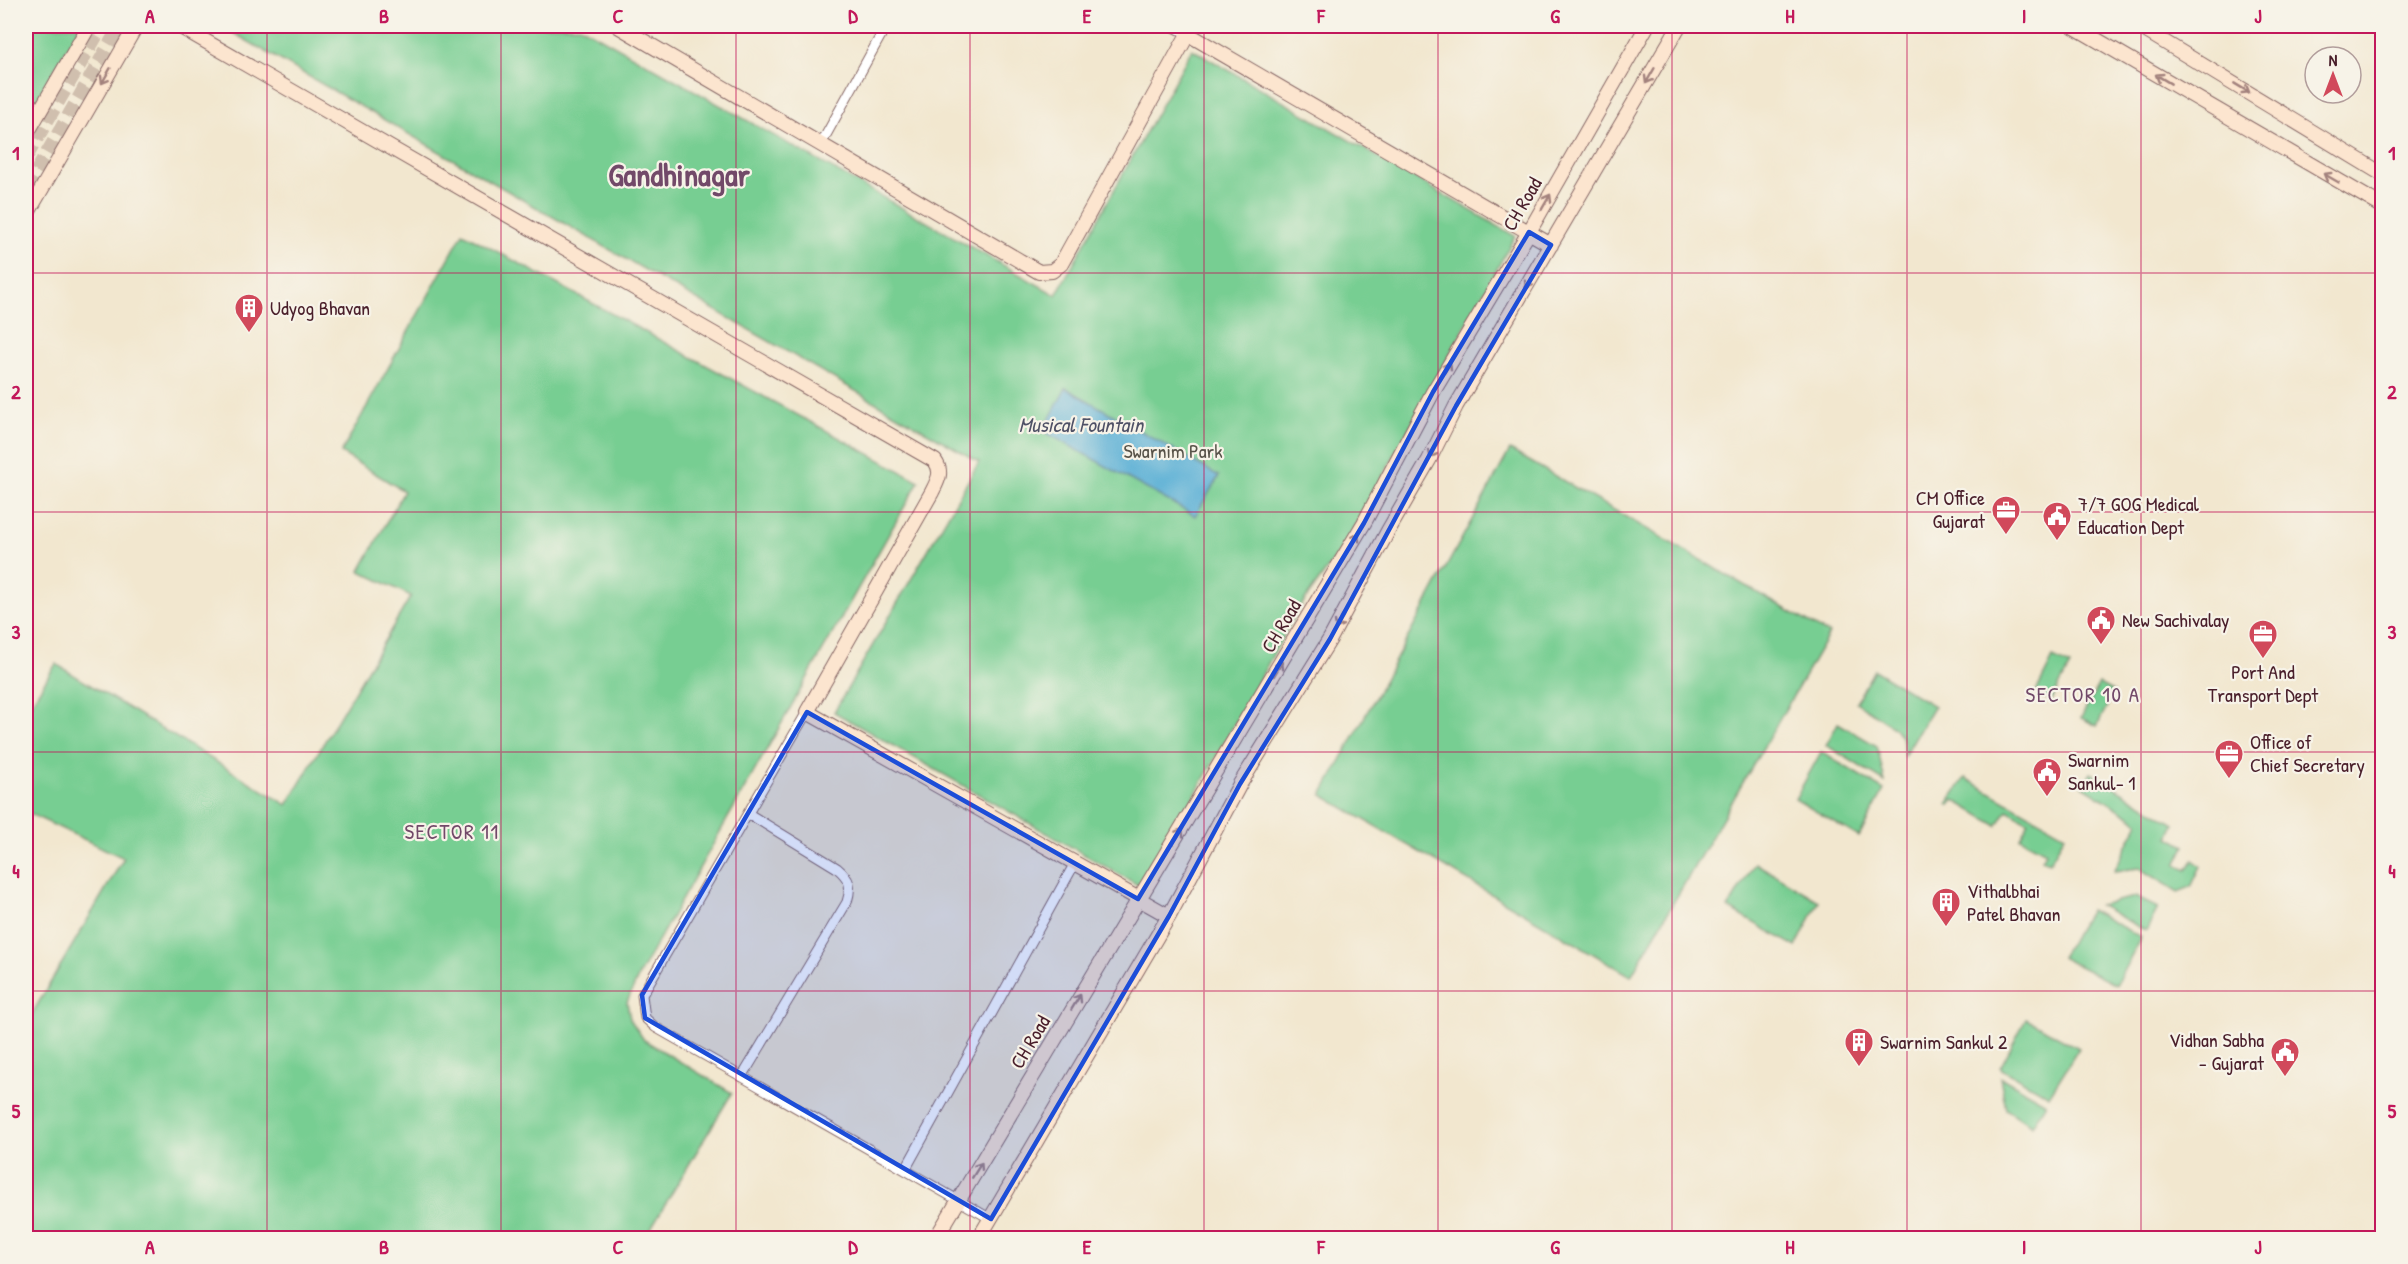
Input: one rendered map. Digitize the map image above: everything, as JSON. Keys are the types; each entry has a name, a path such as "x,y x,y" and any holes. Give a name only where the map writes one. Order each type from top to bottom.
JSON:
{"street":[{"path":"26,135 88,26"},
{"path":"26,216 135,26"},
{"path":"179,26 935,461 939,467 940,476 932,492 749,814 642,995 642,1006 645,1018 655,1027 991,1219"},
{"path":"618,26 1039,273 1052,271 1061,264 1188,34"},
{"path":"821,144 886,26"},
{"path":"1172,26 1551,245"},
{"name":"CH Road","path":"936,1239 1359,533 1433,392 1529,232 1647,26"},
{"path":"980,1239 1169,916 1240,784 1330,639 1429,460 1456,406 1679,26"},
{"path":"2073,26 2382,206"},
{"path":"2138,26 2382,174"},
{"path":"807,712 1169,916"},
{"path":"742,1077 847,902 851,886 847,877 837,868 749,814"},
{"path":"905,1170 1074,863"}],"highlighted area":[{"path":"1529,232 1551,245 1456,406 1330,639 1240,784 1169,916 991,1219 645,1018 642,995 807,712 1138,899 1364,523 1433,392"}],"green space":[{"path":"26,26 80,26 26,119"},
{"name":"Swarnim Park","path":"221,26 580,26 1056,295 1192,49 1515,236 1346,543 1298,610 1143,888 834,712 979,462"},
{"path":"463,233 919,481 640,973 627,1002 630,1019 644,1040 732,1093 645,1238 26,1238 26,1024 124,858 26,812 26,711 56,664 287,805 411,596 360,571 404,491 341,453"},
{"path":"1510,450 1829,634 1631,976 1322,795"},
{"path":"2053,658 2070,666 2051,701 2036,692"},
{"path":"1874,670 1934,706 1904,756 1903,740 1895,728 1856,702"},
{"path":"2099,684 2114,692 2097,726 2081,718"},
{"path":"1838,723 1877,746 1885,782 1826,745"},
{"path":"1821,752 1884,790 1859,837 1795,799"},
{"path":"2091,773 2175,824 2169,837 2185,846 2176,865 2187,870 2193,860 2201,866 2191,887 2178,892 2140,868 2114,871 2139,822 2083,786"},
{"path":"1965,778 2065,835 2050,862 2042,859 2046,852 2020,838 2029,822 2007,810 1997,826 1954,800 1950,805 1947,804"},
{"path":"1755,863 1819,901 1796,947 1728,908"},
{"path":"2135,897 2158,908 2146,931 2099,905"},
{"path":"2090,910 2141,937 2116,985 2061,957"},
{"path":"2026,1019 2079,1048 2049,1096 2000,1068"},
{"path":"2000,1077 2046,1103 2032,1126 2006,1109"}],"water":[{"name":"Musical Fountain","path":"1066,388 1219,476 1195,516 1043,431"}],"tunnel":[{"path":"26,157 102,26"},
{"path":"26,190 120,26"}],"place":[{"name":"Udyog Bhavan","path":"249,334"},
{"name":"CM Office Gujarat","path":"2006,536"},
{"name":"7/7 GOG Medical Education Dept","path":"2057,542"},
{"name":"New Sachivalay","path":"2101,646"},
{"name":"Port And Transport Dept","path":"2263,660"},
{"name":"Office of Chief Secretary","path":"2229,780"},
{"name":"Swarnim Sankul- 1","path":"2047,798"},
{"name":"Vithalbhai Patel Bhavan","path":"1946,928"},
{"name":"Swarnim Sankul 2","path":"1859,1068"},
{"name":"Vidhan Sabha - Gujarat","path":"2285,1078"}],"district":[{"name":"Gandhinagar","path":"679,175"},
{"name":"SECTOR 10 A","path":"2083,695"},
{"name":"SECTOR 11","path":"452,832"}]}
